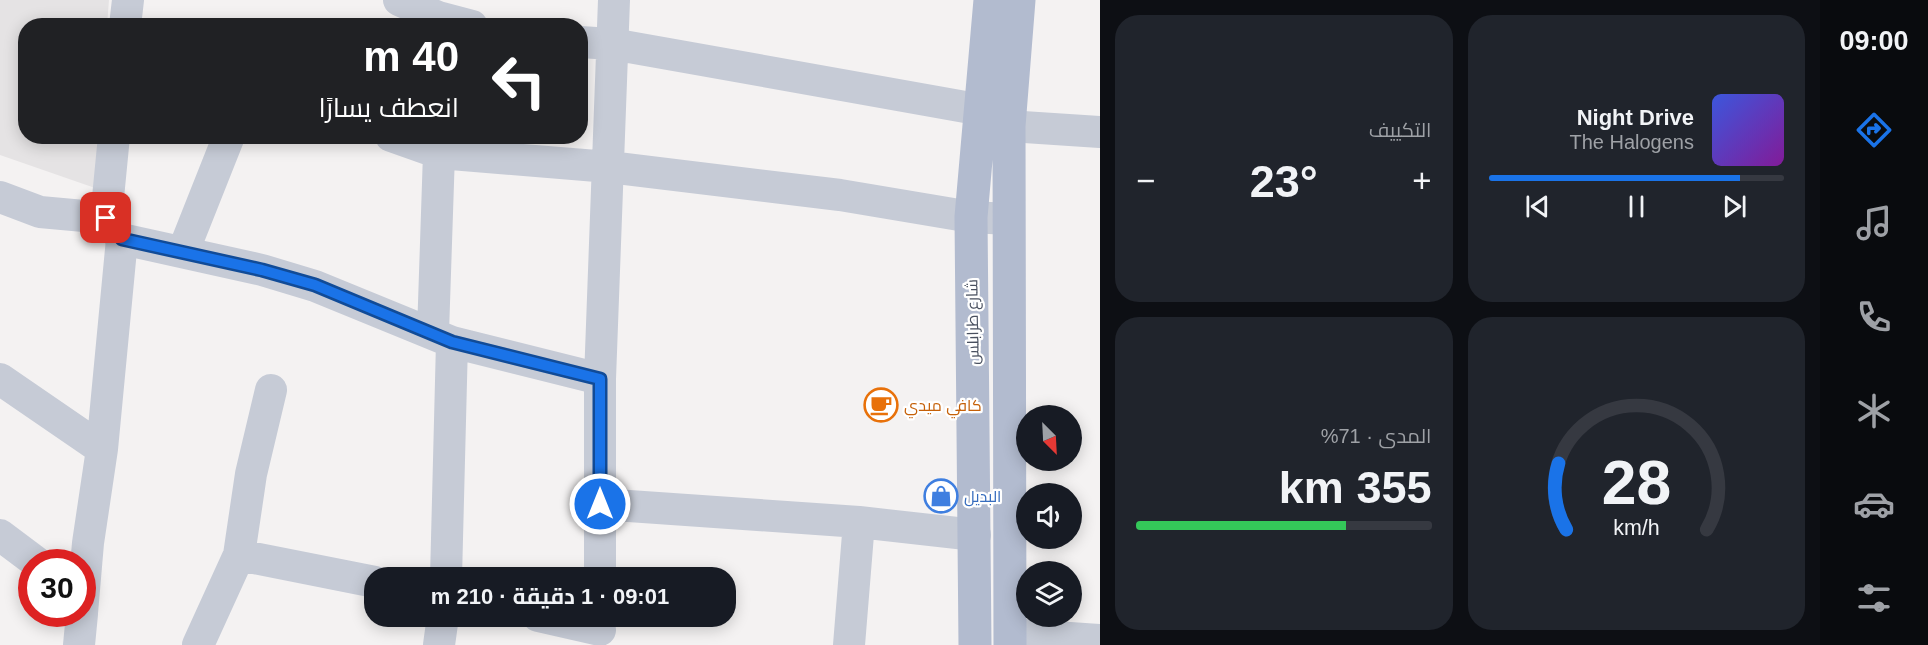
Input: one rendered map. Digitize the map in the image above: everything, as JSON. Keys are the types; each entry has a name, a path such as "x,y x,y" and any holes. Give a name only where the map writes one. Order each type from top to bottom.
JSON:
{"main road":[{"name":"شارع طرابلس","path":"990,0 995,118 1009,219 1010,640"},
{"name":"شارع طرابلس","path":"975,645 971,217 995,118 1019,0"}],"street":[{"path":"126,18 128,0"},
{"path":"399,0 439,8 457,18"},
{"path":"600,567 600,379 614,0"},
{"path":"588,42 612,44 995,118 1100,132"},
{"path":"91,549 102,449 114,228 114,144"},
{"path":"183,252 225,144"},
{"path":"414,144 439,153 609,167 840,195 971,217 1009,219"},
{"path":"439,153 446,567"},
{"path":"0,197 40,212 114,228 183,252 315,285 443,338 600,379"},
{"path":"0,379 102,449"},
{"path":"198,645 239,555 251,474 271,390"},
{"path":"600,504 859,522 975,535"},
{"path":"849,645 859,522"},
{"path":"0,535 19,549"},
{"path":"239,555 364,580"},
{"path":"439,645 441,627"},
{"path":"1010,640 1100,640"}],"shaded area":[{"path":"0,0 109,0 108,18 18,18 18,144 98,144 95,188 0,155"}],"place":[{"name":"كافي ميدي","path":"881,405"},
{"name":"البديل","path":"941,496"}],"route":[{"path":"106,218 122,239 262,270 315,285 452,342 600,379 600,504"}]}
